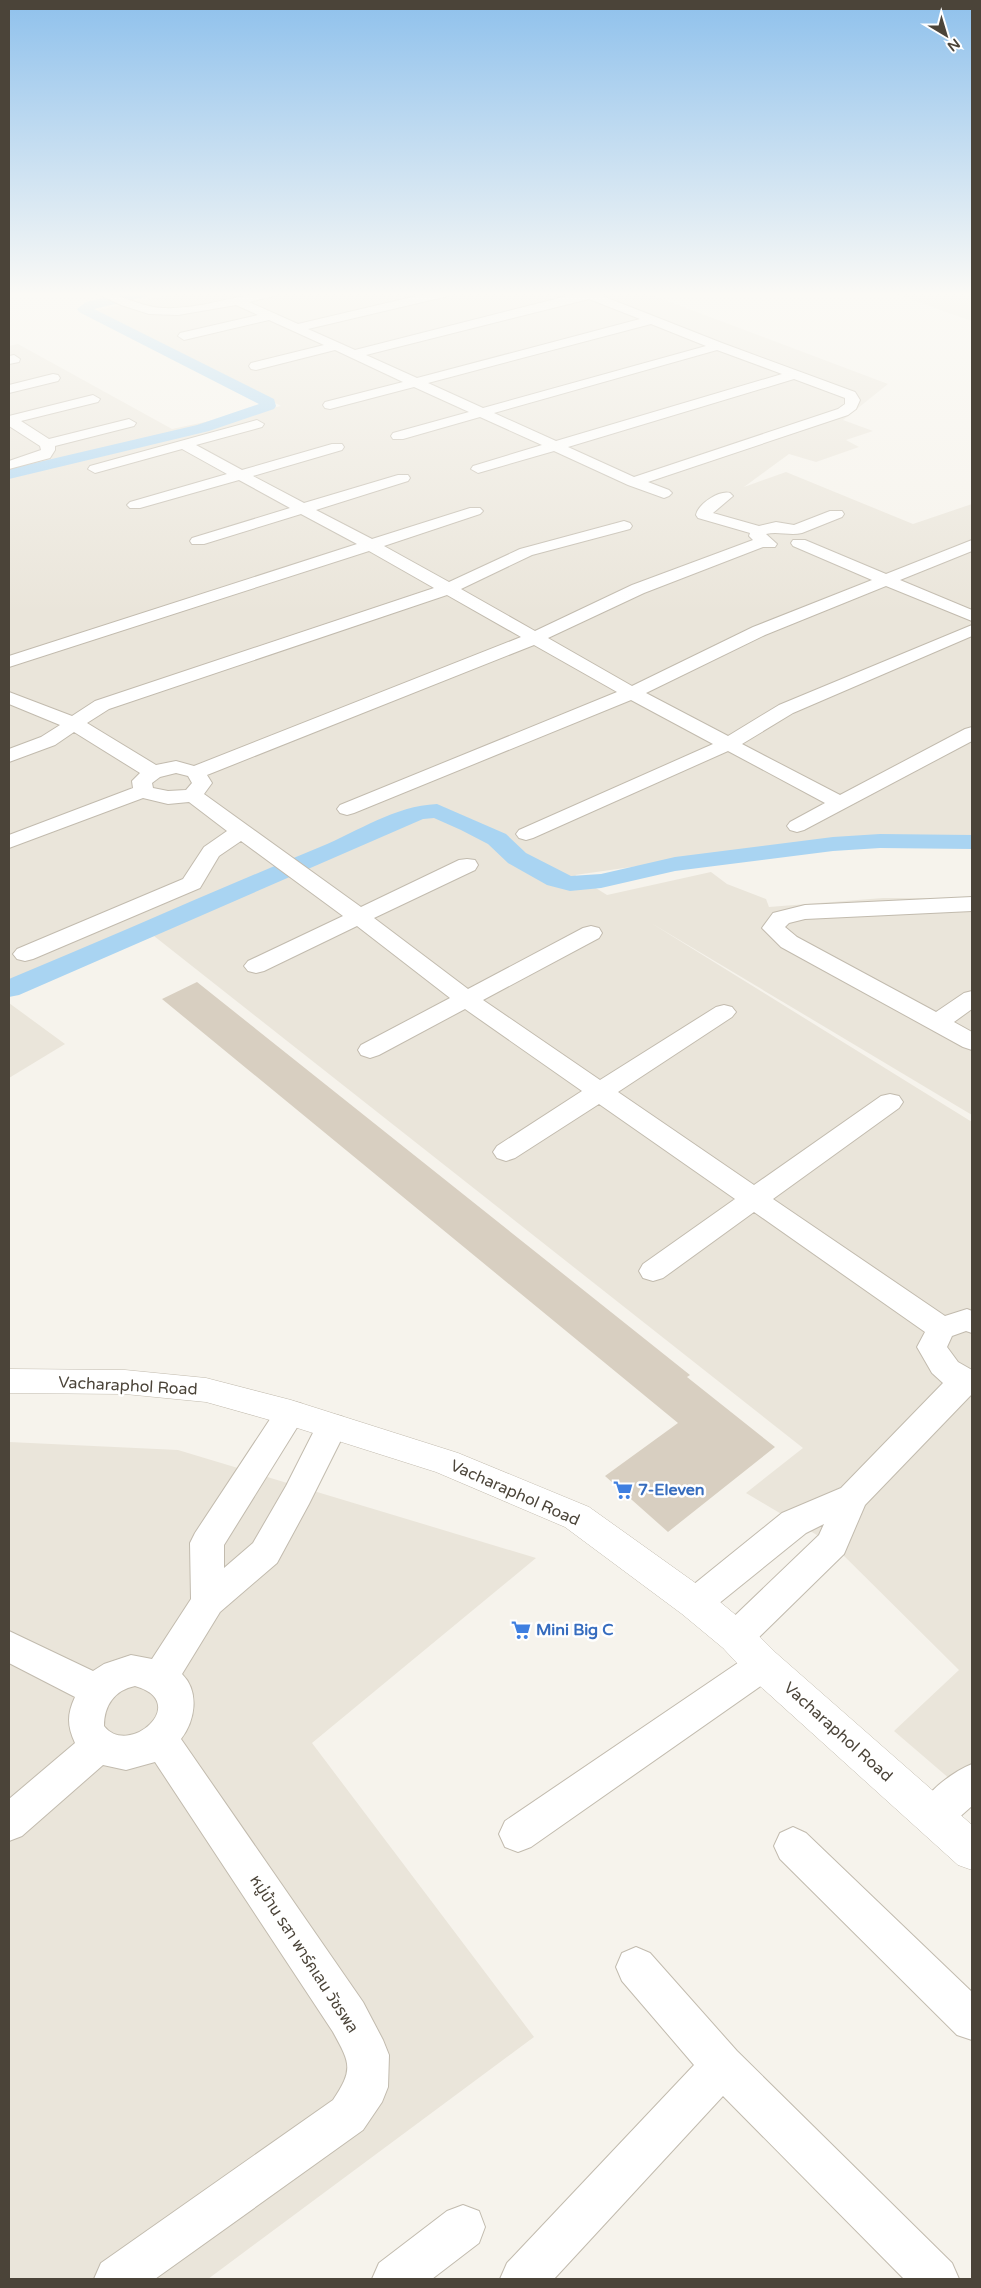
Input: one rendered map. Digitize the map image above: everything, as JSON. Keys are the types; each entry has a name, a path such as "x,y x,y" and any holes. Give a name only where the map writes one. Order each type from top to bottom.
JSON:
{"street":[{"path":"9,420 90,400"},
{"path":"330,405 350,400"},
{"path":"455,400 557,445 633,482 664,493"},
{"path":"398,436 530,400"},
{"path":"478,468 709,400"},
{"path":"633,482 842,412 851,406 853,400"},
{"path":"9,420 47,444 129,423"},
{"path":"96,470 257,424"},
{"path":"9,465 44,455 48,450 47,444"},
{"path":"184,445 372,546 632,693 840,803"},
{"path":"134,505 337,447"},
{"path":"198,541 403,478"},
{"path":"725,496 704,512 704,515 761,536 782,546 836,514"},
{"path":"9,662 372,546 475,511"},
{"path":"9,756 48,741 102,705 448,589 526,552 624,526"},
{"path":"144,791 142,781 153,772 176,767 196,772 535,638 638,589 761,536"},
{"path":"798,536 886,579 972,616"},
{"path":"347,809 632,693 759,632 972,545"},
{"path":"526,834 728,744 786,710 972,630"},
{"path":"9,698 75,724 153,772"},
{"path":"797,826 972,733"},
{"path":"9,842 144,791 156,797 173,798 194,794 202,783 196,772"},
{"path":"194,794 212,811 358,916 466,999 941,1328"},
{"path":"25,954 192,883 205,856 224,840 243,832"},
{"path":"256,966 467,865"},
{"path":"972,904 805,912 781,918 773,928 789,942 972,1042"},
{"path":"370,1050 591,933"},
{"path":"938,1022 972,998"},
{"path":"506,1152 724,1012"},
{"path":"653,1271 890,1102"},
{"path":"695,1603 794,1523 852,1497 968,1381 942,1366 932,1348 941,1328 967,1320 972,1322"},
{"name":"Vacharaphol Road","path":"9,1381 125,1382 206,1390 291,1413 446,1462 577,1517 695,1603 736,1637 763,1665 972,1851"},
{"path":"208,1602 207,1543 291,1413"},
{"path":"161,1676 208,1602 265,1553 298,1495 332,1426"},
{"path":"736,1637 832,1544 852,1497"},
{"path":"9,1646 96,1690"},
{"path":"518,1834 763,1665"},
{"path":"135,1670 149,1671 161,1676 170,1683 176,1694 178,1705 176,1718 170,1729 149,1748 136,1752 110,1751 99,1746 91,1737 86,1726 86,1714 96,1690 108,1680 121,1673 135,1670"},
{"name":"หมู่บ้าน รสา พาร์คเลน วัชรพล","path":"117,2279 348,2115 367,2087 368,2055 348,2017 160,1739"},
{"path":"9,1824 99,1746"},
{"path":"933,1816 972,1782"},
{"path":"793,1846 972,2020"},
{"path":"636,1967 722,2066 936,2279"},
{"path":"523,2279 722,2066"},
{"path":"395,2279 463,2227"}],"shaded area":[{"path":"9,400 119,400 172,429 281,406 269,400 868,400 843,420 873,431 846,440 859,447 816,462 789,454 744,487 786,472 913,524 972,504 972,840 844,837 575,875 607,895 711,872 727,884 766,899 769,907 883,898 972,898 972,1115 651,923 972,1122 972,1798 894,1731 959,1670 832,1544 746,1493 803,1448 154,936 9,993"},
{"path":"9,1003 65,1044 9,1078"},
{"path":"9,1442 178,1450 536,1558 312,1743 534,2037 208,2279 9,2279"}],"building":[{"path":"197,982 690,1375 687,1377 775,1447 668,1532 605,1476 678,1423 162,999"}],"waterway":[{"path":"9,474 203,428 268,406 268,402 264,400"},
{"path":"9,989 336,849 395,821 420,812 437,811 469,825 497,839 517,858 556,880 570,884 601,881 675,864 833,844 880,841 972,842"}],"place":[{"name":"7-Eleven","path":"623,1490"},
{"name":"Mini Big C","path":"521,1630"}]}
